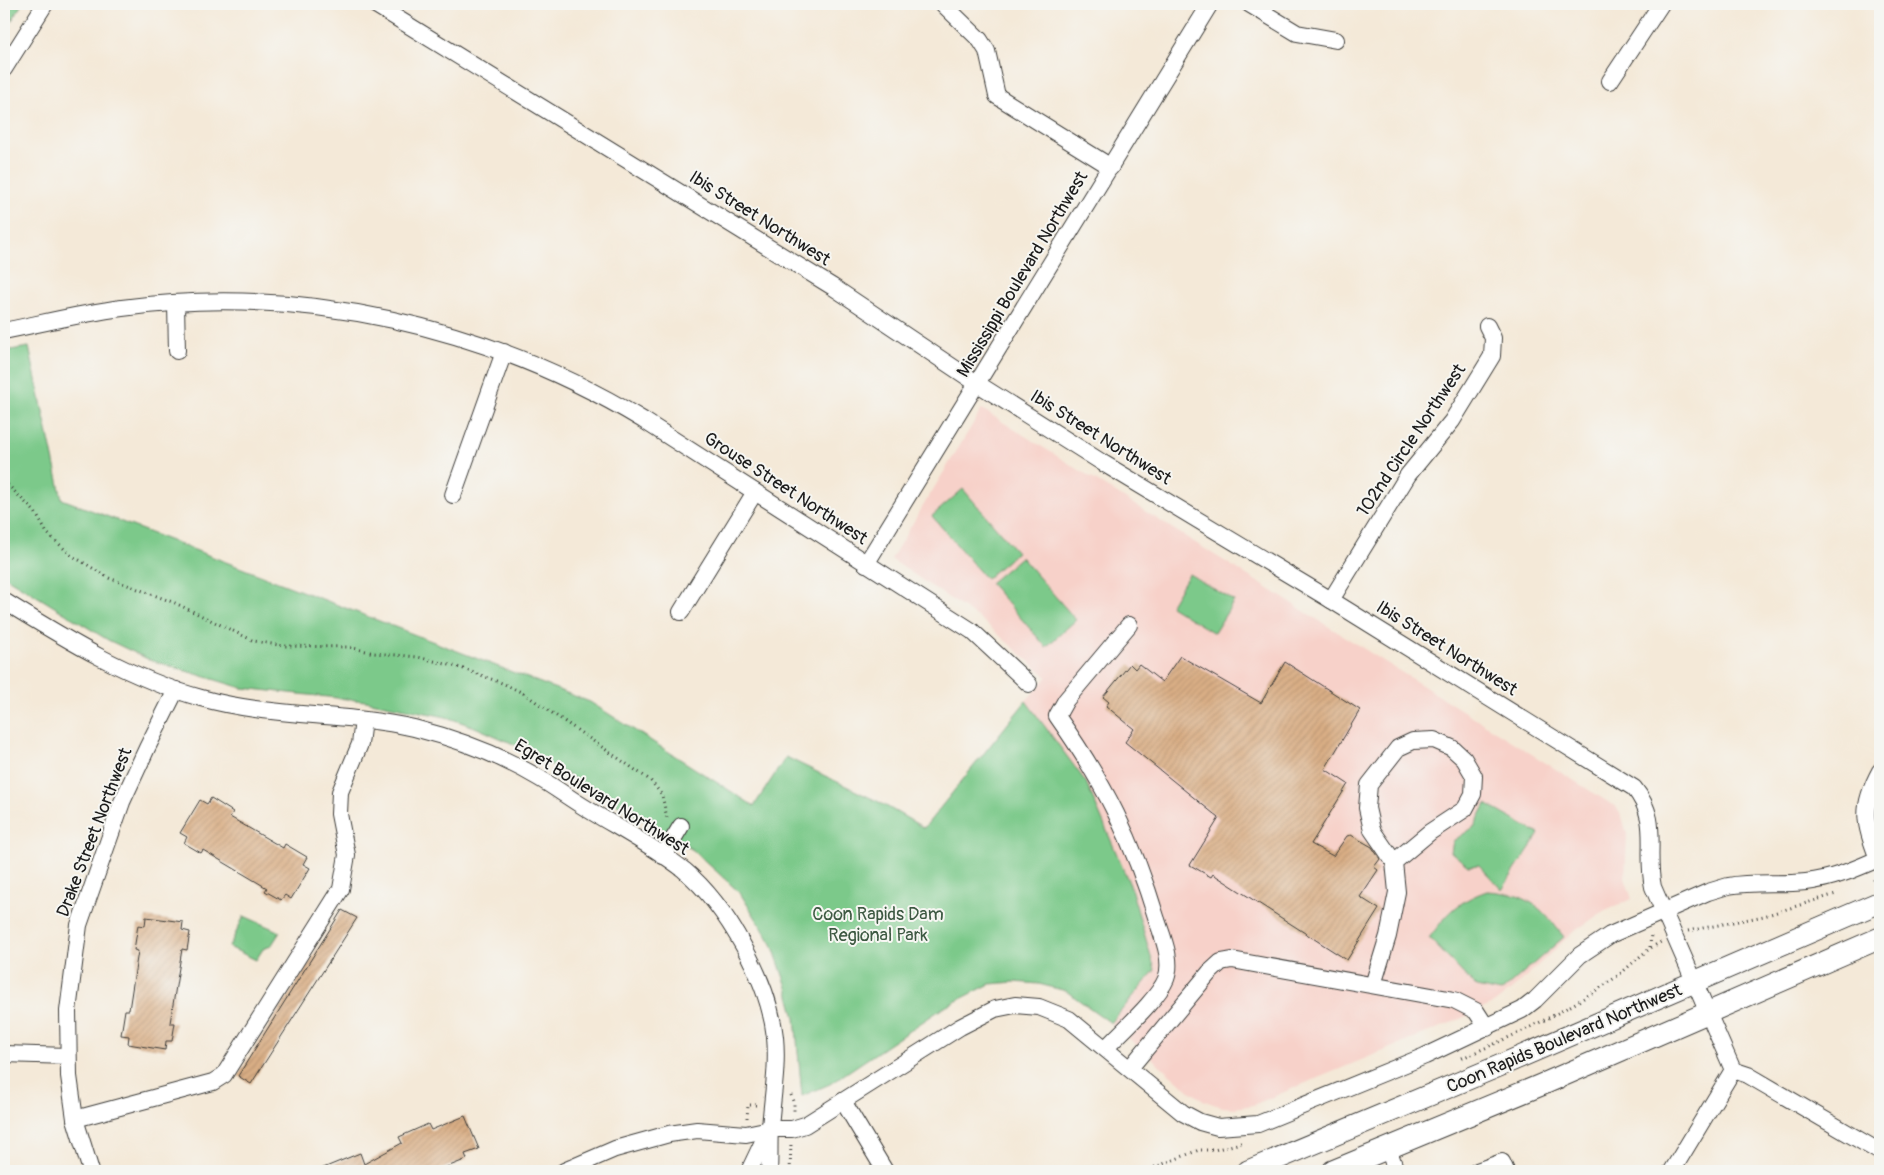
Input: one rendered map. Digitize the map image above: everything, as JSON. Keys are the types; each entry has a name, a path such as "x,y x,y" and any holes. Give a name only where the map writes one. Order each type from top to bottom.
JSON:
{"main road":[{"name":"Coon Rapids Boulevard Northwest","path":"1248,1171 1694,983 1880,902"},
{"name":"Coon Rapids Boulevard Northwest","path":"1333,1171 1803,973 1880,938"},
{"path":"1803,973 1850,965 1880,952"}],"street":[{"path":"4,69 45,4"},
{"name":"Ibis Street Northwest","path":"374,4 833,287 978,384 1103,463 1331,600 1634,788 1642,798 1650,816 1652,833 1650,874 1663,912 1733,1070"},
{"path":"943,4 980,40 987,51 997,96 1110,167"},
{"name":"Mississippi Boulevard Northwest","path":"866,564 1210,4"},
{"path":"1249,4 1296,33 1336,40"},
{"path":"1610,81 1661,4"},
{"name":"Grouse Street Northwest","path":"4,331 122,308 176,304 266,303 363,313 420,326 504,352 565,376 610,400 972,631 1029,684"},
{"path":"176,304 177,351"},
{"name":"102nd Circle Northwest","path":"1331,600 1408,475 1452,421 1492,356 1493,338 1487,326"},
{"path":"453,495 504,352"},
{"path":"681,612 755,492"},
{"name":"Egret Boulevard Northwest","path":"4,601 108,663 176,690 257,710 398,725 444,736 496,755 536,776 683,870 706,890 744,946 764,989 775,1038 774,1097 770,1129 769,1171"},
{"path":"1106,1048 1156,994 1166,980 1169,965 1147,887 1131,842 1118,813 1086,757 1057,716 1066,700 1129,625"},
{"name":"Drake Street Northwest","path":"91,1171 75,1119 68,1056 70,987 78,926 122,802 146,748 176,690"},
{"path":"75,1119 213,1082 224,1075 341,889 347,854 339,814 340,792 360,744 363,720"},
{"path":"1373,985 1388,936 1397,892 1394,862 1372,830 1368,808 1368,785 1398,748 1413,741 1434,740 1452,748 1464,759 1474,776 1473,794 1465,809 1430,832 1394,862"},
{"path":"572,1170 615,1149 669,1134 697,1130 746,1134 770,1129 792,1129 804,1125 821,1117 960,1027 987,1012 1005,1006 1032,1006 1069,1018 1184,1113 1200,1122 1218,1127 1239,1127 1266,1121 1487,1028 1535,1000 1580,955 1596,943 1629,925 1728,886 1821,880 1856,869 1879,858 1866,828 1865,814 1872,786 1880,771"},
{"path":"663,856 681,826"},
{"path":"1130,1068 1209,973 1221,962 1232,960 1454,1000 1476,1011 1487,1028"},
{"path":"4,1054 68,1056"},
{"path":"1672,1171 1733,1070 1748,1075 1880,1152"},
{"path":"843,1101 883,1170"},
{"name":"Egret Boulevard Northwest","path":"749,1171 770,1129"},
{"path":"1388,1148 1396,1171"},
{"path":"1477,1171 1502,1162 1506,1171"}],"path":[{"path":"1870,881 1880,878"},
{"path":"1692,929 1764,916 1840,893"},
{"path":"790,1149 790,1171"}],"shaded area":[{"path":"982,409 1616,807 1622,817 1627,834 1625,878 1632,899 1601,913 1572,933 1495,1003 1460,1019 1253,1105 1235,1108 1222,1107 1205,1101 1191,1092 1111,1023 1155,970 1130,885 1086,782 1026,701 1047,677 983,621 891,559"}],"green space":[{"path":"4,4 22,4 4,33"},
{"name":"Coon Rapids Dam Regional Park","path":"29,347 62,499 590,702 754,806 786,757 879,802 924,828 1026,701 1086,782 1130,885 1155,970 1111,1023 1066,991 1039,984 1014,982 990,984 943,1008 830,1084 802,1096 795,1018 772,944 740,893 693,850 527,750 475,727 446,717 366,701 242,688 150,660 108,640 4,576 4,351"},
{"path":"963,489 1017,552 986,579 932,516"},
{"path":"1021,557 1076,620 1046,647 990,583"},
{"path":"1189,574 1234,601 1214,633 1170,606"},
{"path":"1486,804 1539,834 1502,890 1479,865 1468,866 1451,852 1453,841 1474,827"},
{"path":"1487,891 1513,895 1532,903 1540,909 1564,937 1501,992 1476,987 1429,938 1454,909 1468,899"},
{"path":"244,916 280,932 271,946 263,949 256,960 229,947"}],"building":[{"path":"1180,656 1261,703 1285,662 1360,710 1325,769 1348,784 1311,844 1333,856 1347,836 1351,835 1372,847 1380,859 1374,867 1378,870 1360,897 1379,909 1347,960 1213,874 1211,877 1190,865 1219,818 1125,742 1134,729 1106,706 1109,702 1103,697 1130,664 1135,669 1139,664 1162,682"},
{"path":"211,798 233,812 230,817 283,848 285,844 307,857 303,864 310,868 291,899 285,895 281,900 265,891 267,888 203,850 201,853 184,843 187,837 180,833 200,800 207,804"},
{"path":"342,910 357,918 251,1084 238,1076"},
{"path":"146,917 183,922 182,930 190,932 187,950 182,949 170,1023 175,1023 172,1041 166,1041 165,1050 128,1044 129,1036 121,1035 125,1010 129,1010 138,951 134,950 138,925 145,926"},
{"path":"465,1116 479,1149 465,1154 467,1159 437,1171 316,1171 360,1153 364,1164 402,1143 399,1137 428,1124 431,1130"}]}
